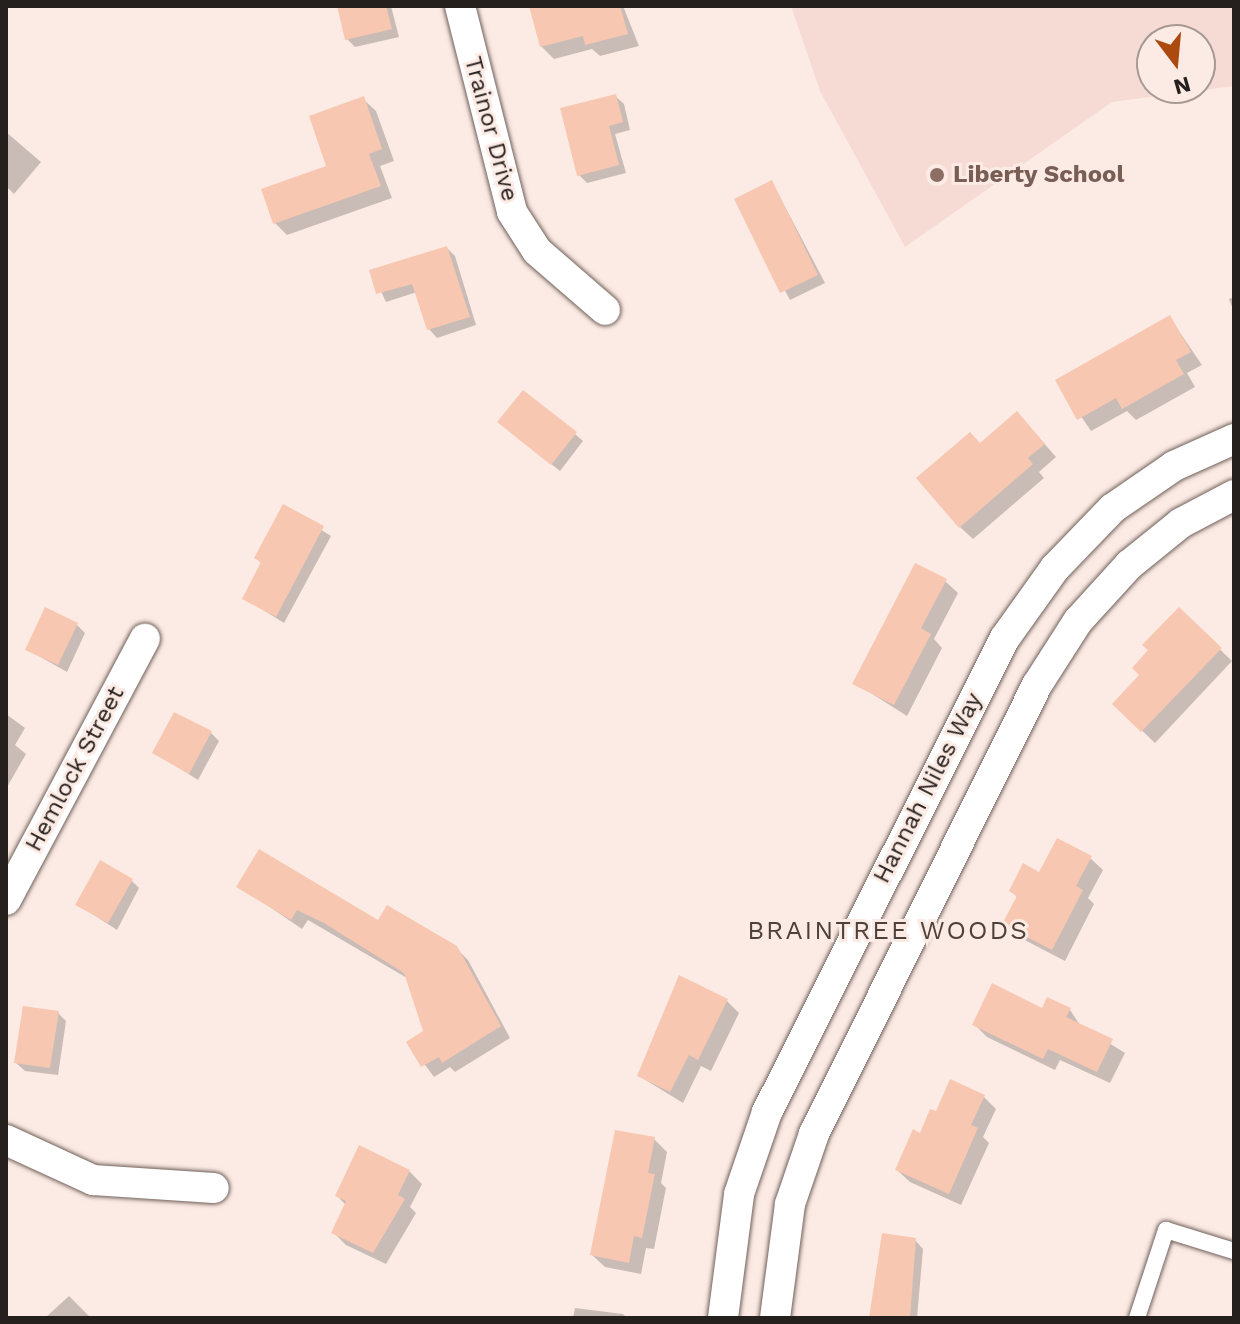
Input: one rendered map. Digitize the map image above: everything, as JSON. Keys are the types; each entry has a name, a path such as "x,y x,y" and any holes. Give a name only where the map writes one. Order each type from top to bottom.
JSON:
{"street":[{"name":"Trainor Drive","path":"460,6 512,212 537,251 605,310"},
{"name":"Hannah Niles Way","path":"723,1318 746,1166 878,886 992,660 1037,589 1093,527 1134,492 1234,439"},
{"path":"775,1318 796,1181 925,909 1037,685 1078,621 1147,548 1234,495"},
{"name":"Hemlock Street","path":"6,900 145,639"},
{"path":"878,886 925,909"},
{"path":"6,1140 93,1180 214,1188"}],"lane":[{"path":"1137,1318 1166,1230 1234,1251"}],"shaded area":[{"name":"Liberty School","path":"791,6 1234,6 1234,86 1216,88 1216,24 1136,24 1136,99 1112,102 905,247 820,91"}],"building":[{"path":"337,6 386,6 392,29 345,40"},
{"path":"529,6 620,6 628,34 585,45 583,36 540,47"},
{"path":"616,94 623,122 609,126 619,165 577,176 560,108"},
{"path":"364,96 382,149 369,154 381,186 273,224 261,189 326,166 309,116"},
{"path":"772,180 818,275 780,293 734,199"},
{"path":"447,246 470,317 427,330 412,284 376,294 369,270"},
{"path":"1170,315 1191,352 1176,360 1184,374 1122,409 1116,398 1077,420 1055,380"},
{"path":"523,390 577,432 551,465 497,422"},
{"path":"1017,411 1045,444 1028,458 1033,464 959,528 916,478 970,432 980,443"},
{"path":"283,504 324,526 276,617 242,599 261,562 254,558"},
{"path":"915,563 947,579 921,628 931,634 894,705 852,684"},
{"path":"45,607 78,623 58,665 25,650"},
{"path":"1179,607 1222,648 1141,732 1112,704 1139,675 1132,668 1148,650 1142,645"},
{"path":"174,712 212,731 189,774 152,753"},
{"path":"1057,838 1092,856 1076,886 1083,890 1052,950 1002,924 1017,896 1009,891 1023,863 1039,872"},
{"path":"259,849 378,920 387,905 457,946 501,1026 442,1063 439,1057 421,1067 406,1042 423,1031 404,973 324,923 297,910 291,920 236,887"},
{"path":"100,860 133,879 108,923 75,905"},
{"path":"679,975 728,999 698,1060 689,1055 670,1092 637,1076"},
{"path":"992,983 1042,1008 1047,997 1071,1008 1066,1017 1113,1039 1097,1072 1048,1049 1043,1059 972,1025"},
{"path":"23,1006 59,1011 50,1068 14,1063"},
{"path":"950,1079 985,1095 971,1125 978,1128 949,1194 895,1170 913,1129 920,1133 930,1109 936,1111"},
{"path":"615,1130 655,1137 648,1173 655,1174 642,1238 634,1236 629,1263 590,1255"},
{"path":"359,1145 410,1170 398,1195 405,1199 373,1253 331,1233 346,1201 335,1196"},
{"path":"882,1233 916,1238 910,1318 869,1318"}],"place":[{"name":"Liberty School","path":"937,175"}],"district":[{"name":"BRAINTREE WOODS","path":"888,931"}]}
